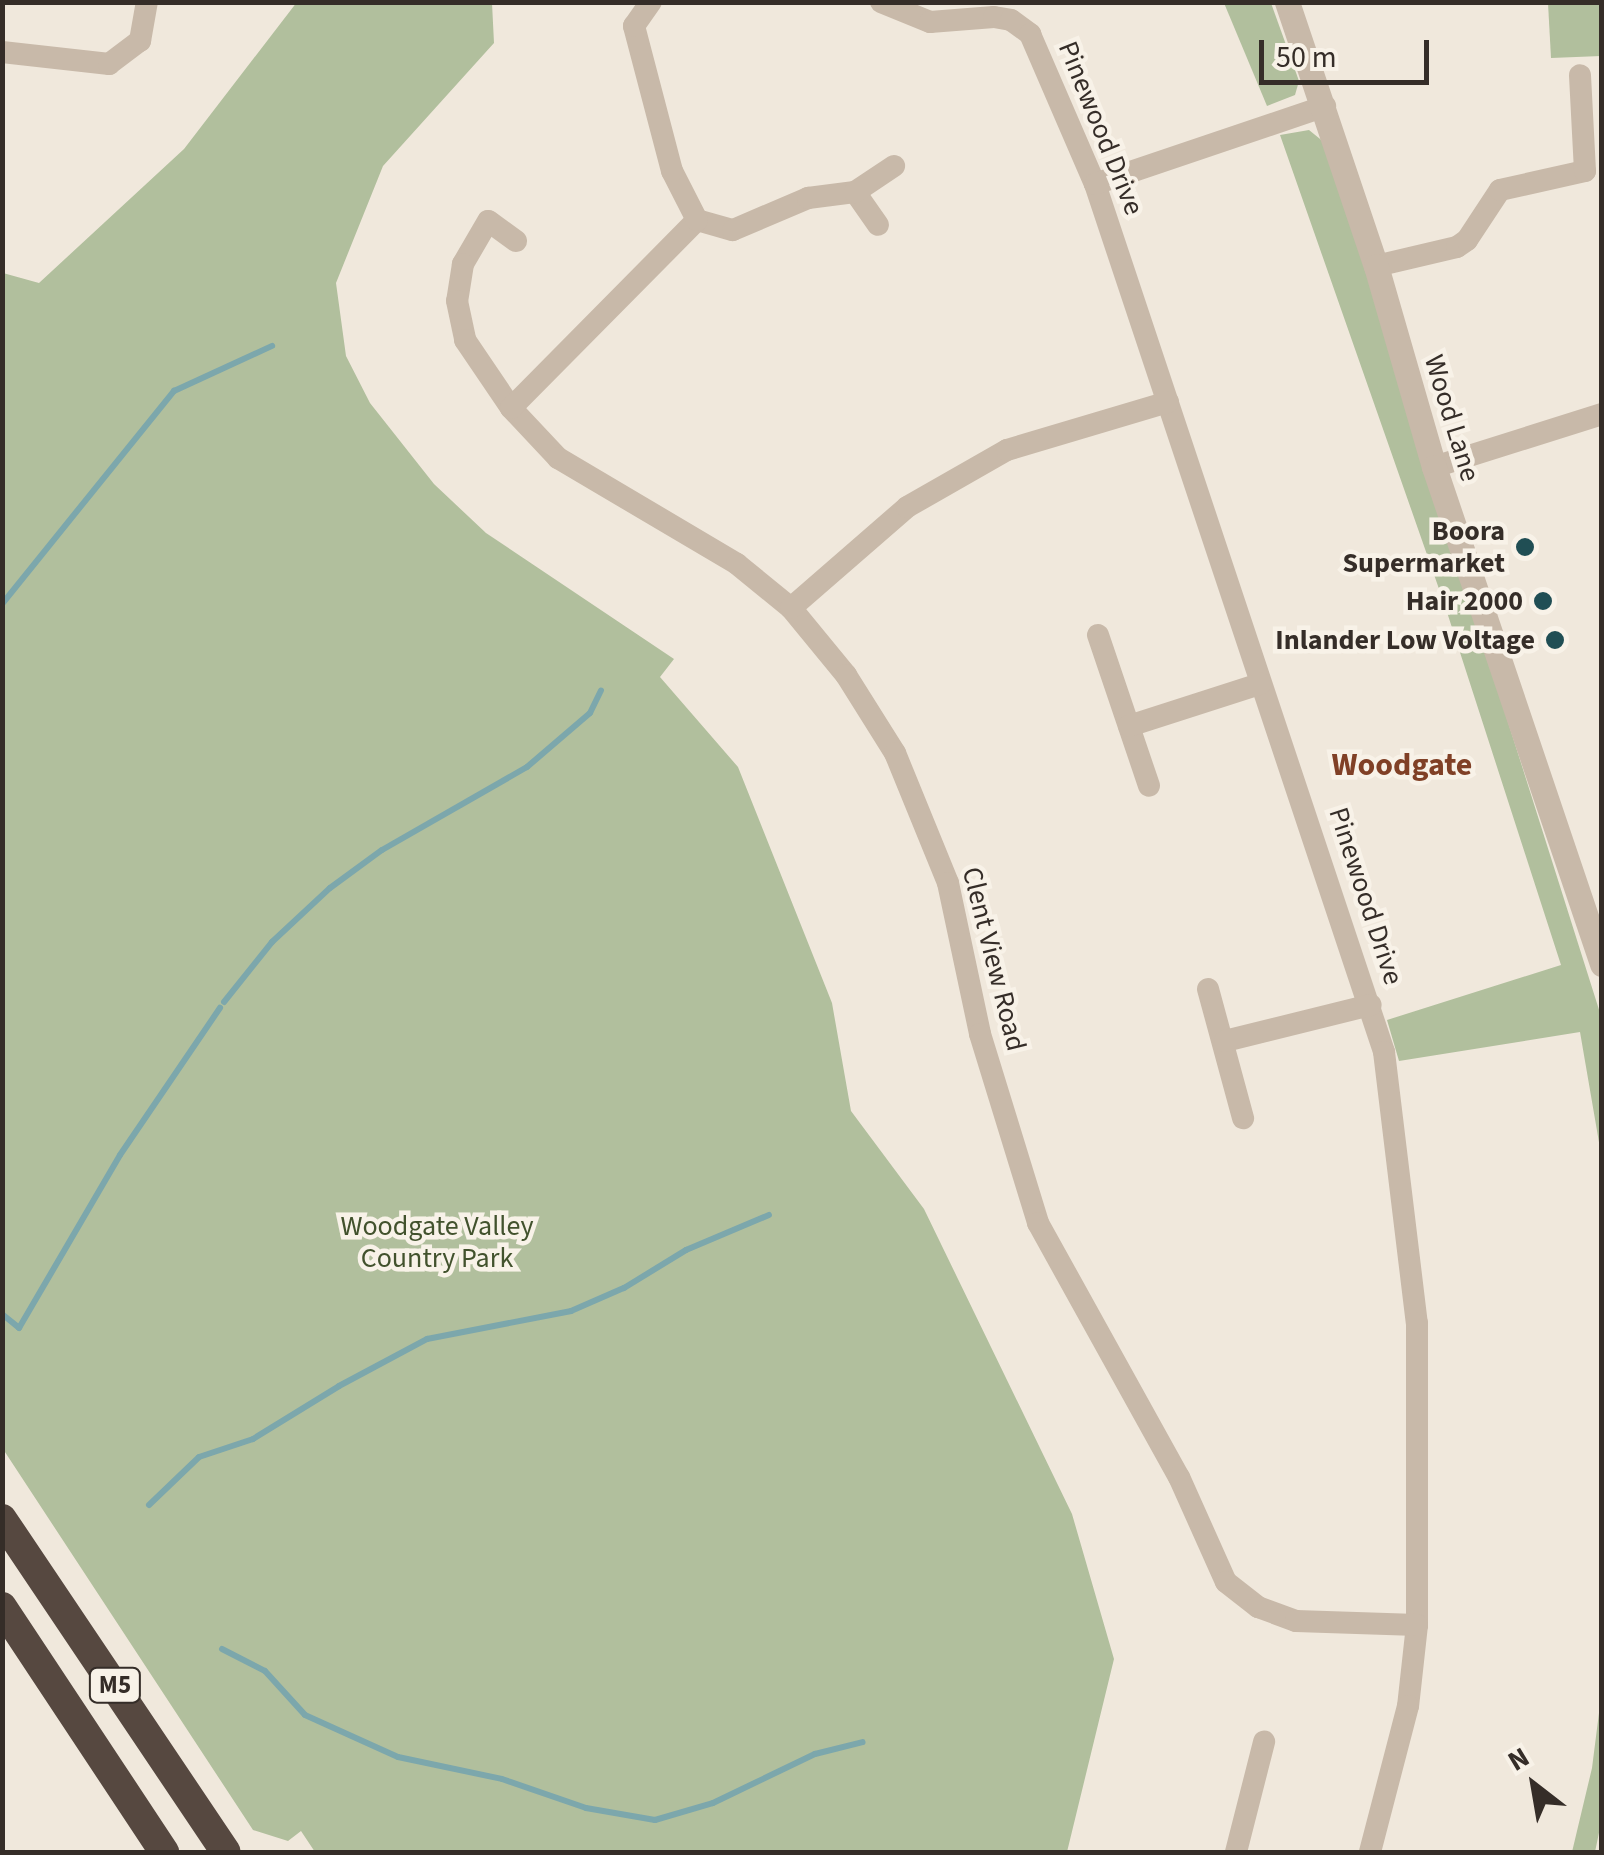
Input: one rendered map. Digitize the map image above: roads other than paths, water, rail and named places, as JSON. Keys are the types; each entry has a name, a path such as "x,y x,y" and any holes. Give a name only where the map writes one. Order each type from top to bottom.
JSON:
{"highway":[{"name":"M5","path":"2,1519 226,1852"},
{"name":"M5","path":"2,1607 164,1852"}],"street":[{"path":"2,52 109,64 140,42 147,2"},
{"path":"650,2 634,26 672,171 697,220 733,230 808,198 855,192 894,166"},
{"name":"Pinewood Drive","path":"881,2 930,22 994,17 1011,20 1030,34 1095,184 1384,1052 1417,1323 1416,1625 1408,1706 1370,1852"},
{"name":"Wood Lane","path":"1287,2 1376,266 1434,467 1595,930 1602,964"},
{"path":"1376,266 1457,247 1468,240 1500,190 1585,171 1580,75"},
{"path":"1095,184 1324,106"},
{"path":"855,192 878,225"},
{"path":"511,408 697,220"},
{"name":"Clent View Road","path":"516,241 488,221 463,264 457,301 465,340 511,408 558,458 737,564 791,608 846,675 895,752 948,884 980,1034 1038,1224 1179,1477 1226,1582 1258,1607 1296,1621 1416,1625"},
{"path":"791,608 907,508 1007,450 1168,402"},
{"path":"1434,467 1602,414"},
{"path":"1098,634 1149,786"},
{"path":"1129,726 1260,684"},
{"path":"1208,989 1243,1118"},
{"path":"1225,1042 1370,1005"},
{"path":"1236,1852 1264,1742"}],"waterway":[{"path":"2,604 174,391 272,346"},
{"path":"224,1002 272,942 330,888 382,850 527,767 590,713 601,690"},
{"path":"2,1314 19,1328 120,1155 220,1008"},
{"path":"149,1505 199,1457 253,1439 339,1386 427,1339 571,1311 624,1288 686,1250 769,1215"},
{"path":"222,1649 265,1671 305,1715 398,1757 502,1779 586,1808 655,1820 713,1803 815,1754 863,1742"}],"place":[{"name":"Boora Supermarket","path":"1525,547"},
{"name":"Hair 2000","path":"1543,601"},
{"name":"Inlander Low Voltage","path":"1555,640"}],"district":[{"name":"Woodgate","path":"1402,765"}],"park label":[{"name":"Woodgate Valley Country Park","path":"437,1242"}]}
